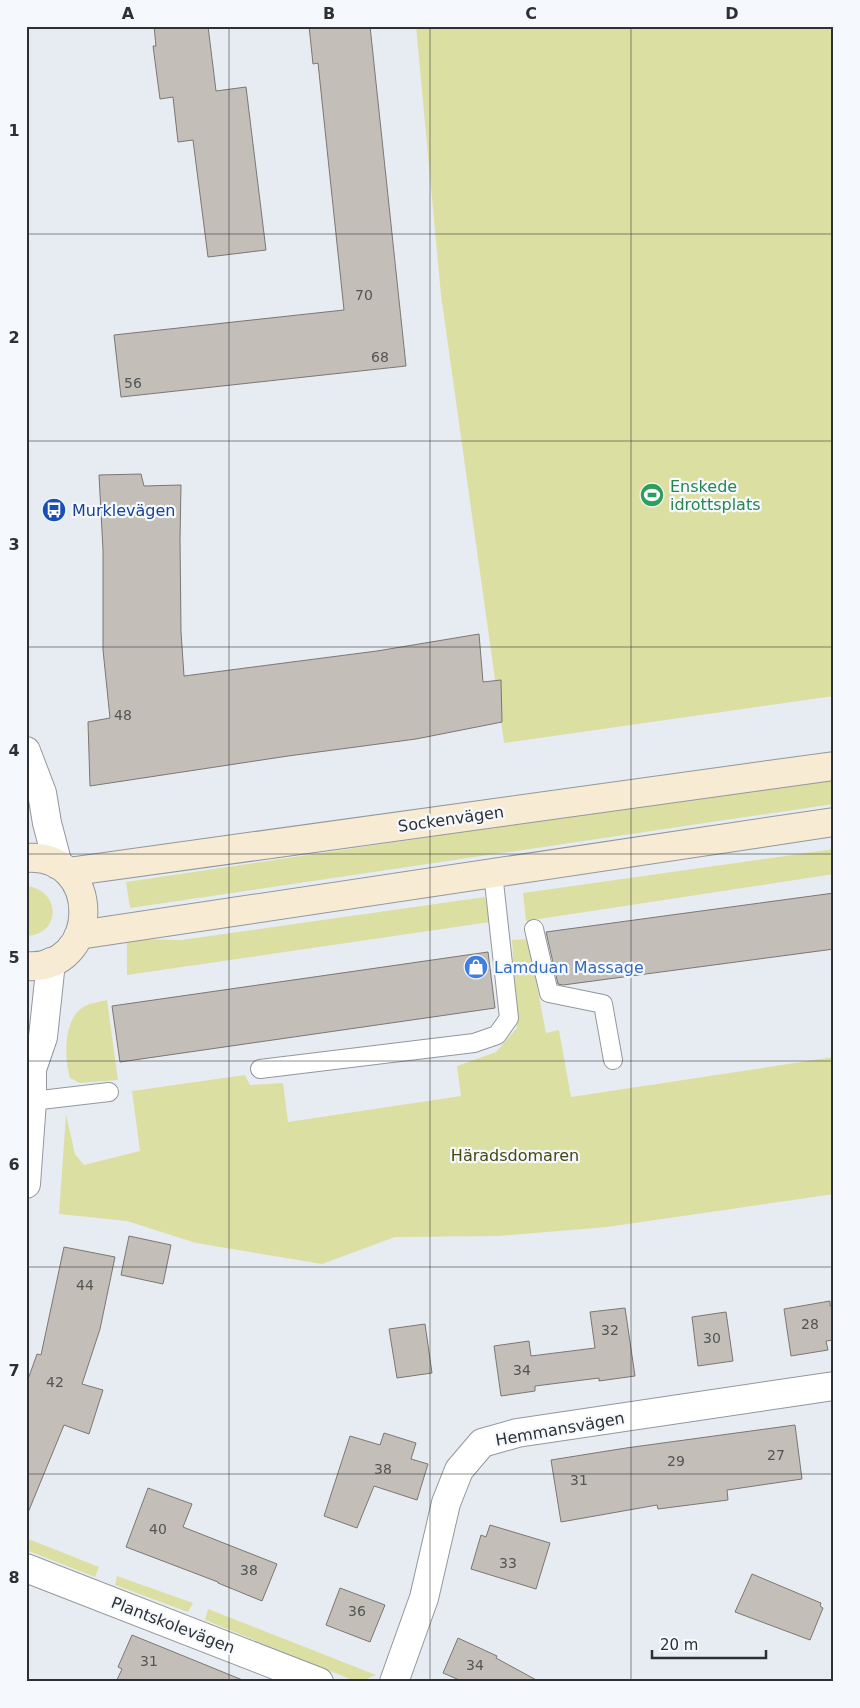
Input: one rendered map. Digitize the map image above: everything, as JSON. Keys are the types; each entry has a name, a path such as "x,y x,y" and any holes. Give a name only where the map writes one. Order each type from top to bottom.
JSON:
{"street":[{"path":"26,751 42,793 47,823 63,869 78,886 84,902 84,919 79,935 68,952 39,964 43,1037 29,1063 32,1100 26,1184"},
{"name":"Sockenvägen","path":"26,858 37,857 63,869 834,766"},
{"path":"79,935 834,822"},
{"name":"Hemmansvägen","path":"394,1682 424,1598 446,1503 459,1470 482,1443 517,1433 834,1386"},
{"name":"Plantskolevägen","path":"26,1568 319,1682"}],"lane":[{"path":"260,1069 474,1043 497,1035 509,1018 493,873"},
{"path":"534,929 548,993 603,1004 613,1060"},
{"path":"32,1100 109,1092"}],"green space":[{"name":"Enskede idrottsplats","path":"416,26 834,26 834,696 504,743 441,295"},
{"path":"834,777 834,804 130,908 126,882"},
{"path":"834,849 834,874 526,921 523,893"},
{"path":"26,886 38,889 46,895 51,903 53,912 51,921 46,928 38,934 26,936"},
{"path":"485,897 490,922 127,975 127,939 181,940"},
{"name":"Häradsdomaren","path":"528,939 546,1033 559,1030 571,1097 834,1057 834,1194 607,1227 499,1236 395,1237 322,1264 196,1243 127,1221 59,1214 66,1114 75,1154 84,1165 140,1151 132,1091 245,1075 250,1085 283,1083 288,1122 461,1096 457,1066 496,1052 517,1028 512,940"},
{"path":"107,1000 118,1080 80,1083 70,1078 68,1070 66,1049 69,1028 78,1011 85,1006"},
{"path":"26,1538 99,1567 95,1577 26,1550"},
{"path":"117,1576 193,1603 188,1612 115,1585"},
{"path":"208,1609 376,1675 362,1681 350,1679 205,1620"}],"building":[{"path":"154,26 208,26 216,91 246,87 266,250 208,257 193,140 178,142 173,97 160,99 153,46 156,46"},
{"path":"309,26 370,26 406,366 121,397 114,335 344,310 318,63 313,64"},
{"path":"141,474 144,486 181,485 181,632 184,676 377,651 479,634 483,682 501,680 502,722 416,739 90,786 88,722 110,718 103,650 103,550 99,475"},
{"path":"834,893 834,949 563,985 558,984 546,932"},
{"path":"488,952 495,1008 120,1062 112,1006"},
{"path":"129,1236 171,1245 163,1284 121,1275"},
{"path":"64,1247 115,1257 100,1329 82,1384 103,1390 89,1434 64,1425 27,1515 26,1385 37,1354 41,1355"},
{"path":"830,1301 830,1306 834,1305 834,1340 826,1341 828,1350 791,1356 784,1309"},
{"path":"625,1308 635,1376 599,1381 599,1378 535,1386 535,1391 501,1396 494,1346 529,1341 531,1356 595,1348 590,1312"},
{"path":"726,1312 733,1361 698,1366 692,1317"},
{"path":"425,1324 432,1373 397,1378 389,1329"},
{"path":"795,1425 802,1479 727,1490 728,1500 658,1509 657,1505 561,1522 551,1460"},
{"path":"384,1433 416,1443 411,1459 428,1464 417,1500 374,1486 357,1528 324,1516 350,1436 380,1445"},
{"path":"148,1488 192,1504 183,1527 277,1564 262,1601 126,1547"},
{"path":"490,1525 550,1543 536,1589 471,1569 481,1535 486,1537"},
{"path":"752,1574 821,1603 820,1606 823,1608 810,1640 735,1612"},
{"path":"340,1588 385,1605 370,1642 326,1625"},
{"path":"132,1635 245,1682 116,1682 122,1669 118,1667"},
{"path":"458,1638 497,1656 496,1658 540,1682 464,1682 443,1673"}],"place":[{"name":"Enskede idrottsplats","path":"652,495"},
{"name":"Murklevägen","path":"54,510"},
{"name":"Lamduan Massage","path":"476,967"}]}
